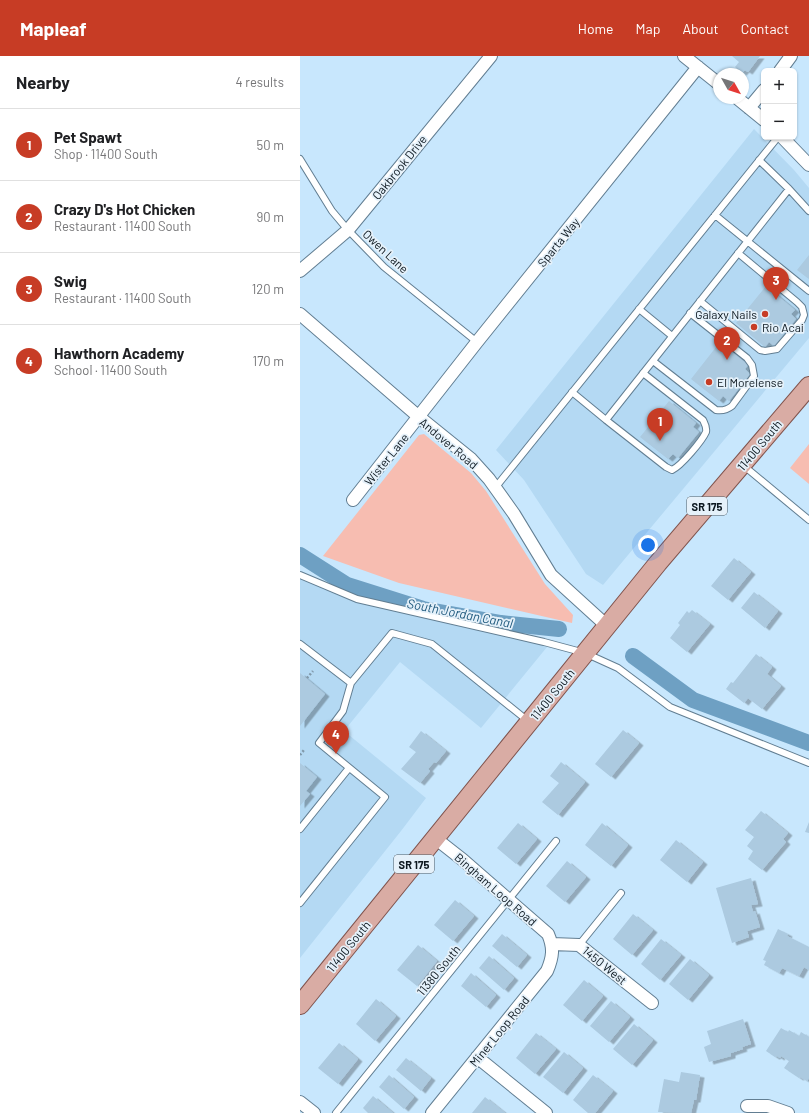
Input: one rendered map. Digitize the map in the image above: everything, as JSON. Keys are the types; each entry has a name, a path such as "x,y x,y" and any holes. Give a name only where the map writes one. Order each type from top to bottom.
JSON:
{"main road":[{"name":"11400 South","path":"300,1006 606,626 809,386"}],"street":[{"name":"Oakbrook Drive","path":"300,271 348,230 491,56"},
{"path":"684,56 713,79"},
{"path":"782,68 791,56"},
{"name":"Sparta Way","path":"419,417 477,342 698,67"},
{"path":"749,108 761,94"},
{"path":"744,104 761,118"},
{"path":"785,140 809,165"},
{"name":"Andover Road","path":"300,314 419,417 471,459 514,514 550,575 606,626"},
{"name":"Wister Lane","path":"353,500 419,417"},
{"name":"Bingham Loop Road","path":"435,838 463,860 508,901 548,934 552,944"},
{"name":"1450 West","path":"552,944 579,944 652,1003"},
{"name":"Miner Loop Road","path":"432,1113 547,971 552,960 552,944"},
{"path":"477,1058 546,1113"},
{"path":"300,1102 314,1113"},
{"path":"747,1106 768,1106 788,1113"}],"lane":[{"path":"495,488 776,140"},
{"name":"Owen Lane","path":"300,158 332,211 348,230 384,267 477,342"},
{"path":"759,160 789,188 809,211"},
{"path":"606,420 789,188"},
{"path":"715,215 809,291"},
{"path":"700,301 760,350 765,351 777,349 802,320 804,315 802,307 738,253"},
{"path":"639,309 672,336"},
{"path":"653,360 716,410 721,411 732,406 754,376 752,365 748,358 690,313"},
{"path":"572,392 666,467 672,470 685,461 706,432 706,426 702,420 643,373"},
{"path":"743,465 809,520"},
{"path":"300,575 357,599 544,642 585,653 618,668 670,707 809,764"},
{"path":"300,903 385,797 319,743 342,711 351,683 392,634 432,644 529,722"},
{"path":"300,644 351,683"},
{"path":"300,829 349,768"},
{"name":"11380 South","path":"336,1113 556,841"},
{"path":"579,944 621,894"}],"path":[{"path":"307,678 313,671"},
{"path":"300,754 304,750"}],"shaded area":[{"path":"754,129 761,136 761,140 765,140 809,188 809,338 603,585 586,574 524,480 496,450"},
{"path":"424,434 471,473 486,491 545,584 573,615 572,623 399,583 323,556 419,435"},
{"path":"809,444 809,484 790,468"},
{"path":"300,575 357,599 533,642 547,647 481,728 400,662 344,731 426,798 300,958"}],"building":[{"path":"732,56 760,56 749,71 749,68 735,67 739,62"},
{"path":"809,255 809,279 797,270"},
{"path":"766,286 795,310 791,314 796,319 774,346 769,342 765,347 736,323"},
{"path":"720,342 748,365 745,369 750,374 729,401 723,396 719,401 691,379"},
{"path":"669,401 696,423 693,427 699,432 678,458 673,454 668,459 640,437"},
{"path":"734,558 751,572 728,600 711,586"},
{"path":"754,592 778,611 765,628 741,608"},
{"path":"692,610 710,624 687,652 670,638 680,625 678,623 687,611 689,613"},
{"path":"756,654 772,667 767,674 781,686 762,709 748,698 744,703 726,689 731,682 733,683"},
{"path":"300,673 325,694 300,726"},
{"path":"623,730 639,743 611,777 595,764"},
{"path":"421,731 446,751 436,763 434,762 428,769 430,771 420,783 401,769 416,752 409,747"},
{"path":"561,762 585,782 558,815 542,802 559,783 550,776"},
{"path":"300,763 317,777 306,791 310,794 300,806"},
{"path":"761,811 788,833 783,839 786,842 762,870 748,859 753,851 747,846 754,837 745,830"},
{"path":"809,822 809,833 805,832"},
{"path":"518,823 537,839 516,864 497,848"},
{"path":"602,823 628,845 611,866 585,845"},
{"path":"676,840 703,862 687,882 660,860"},
{"path":"567,861 586,877 565,902 546,886"},
{"path":"751,878 758,904 751,905 753,912 755,911 760,927 747,931 749,937 732,943 716,888"},
{"path":"455,900 474,916 453,941 434,925"},
{"path":"633,914 653,930 632,955 613,939"},
{"path":"778,929 788,934 787,936 809,947 809,970 804,967 799,976 782,968 779,973 764,965 766,961 763,960"},
{"path":"502,934 527,955 517,967 492,946"},
{"path":"661,939 681,955 660,980 641,964"},
{"path":"418,945 437,961 417,986 397,970"},
{"path":"489,956 514,978 504,990 479,968"},
{"path":"690,959 709,975 688,1000 669,984"},
{"path":"471,973 496,995 486,1007 461,986"},
{"path":"584,980 603,996 582,1021 563,1005"},
{"path":"376,999 396,1016 375,1041 356,1024"},
{"path":"611,1001 630,1017 609,1042 590,1026"},
{"path":"743,1019 751,1044 742,1047 743,1049 731,1053 731,1056 709,1062 704,1047 711,1044 707,1031"},
{"path":"634,1024 653,1040 632,1065 613,1049"},
{"path":"781,1028 788,1032 789,1030 799,1036 801,1032 809,1037 809,1078 807,1081 800,1077 799,1078 784,1068 789,1061 781,1056 780,1058 777,1056 775,1057 766,1051"},
{"path":"536,1033 556,1049 535,1074 516,1058"},
{"path":"339,1043 358,1059 338,1084 318,1068"},
{"path":"564,1052 583,1068 563,1093 543,1077"},
{"path":"406,1058 431,1078 421,1091 396,1070"},
{"path":"681,1072 700,1075 696,1100 694,1100 691,1113 658,1112 664,1079 679,1082"},
{"path":"389,1075 414,1097 404,1109 379,1087"},
{"path":"593,1075 613,1091 595,1113 588,1113 573,1100"},
{"path":"373,1096 393,1113 368,1113 363,1108"},
{"path":"485,1097 505,1113 472,1113"}],"waterway":[{"name":"South Jordan Canal","path":"300,555 347,585 423,609 501,623 559,629"},
{"name":"South Jordan Canal","path":"633,656 693,700 809,743"}],"place":[{"name":"Swig","path":"776,300"},
{"name":"Galaxy Nails","path":"765,314"},
{"name":"Rio Acai","path":"754,327"},
{"name":"Crazy D's Hot Chicken","path":"727,360"},
{"name":"El Morelense","path":"709,382"},
{"name":"Pet Spawt","path":"660,441"},
{"name":"Hawthorn Academy","path":"336,754"}]}
